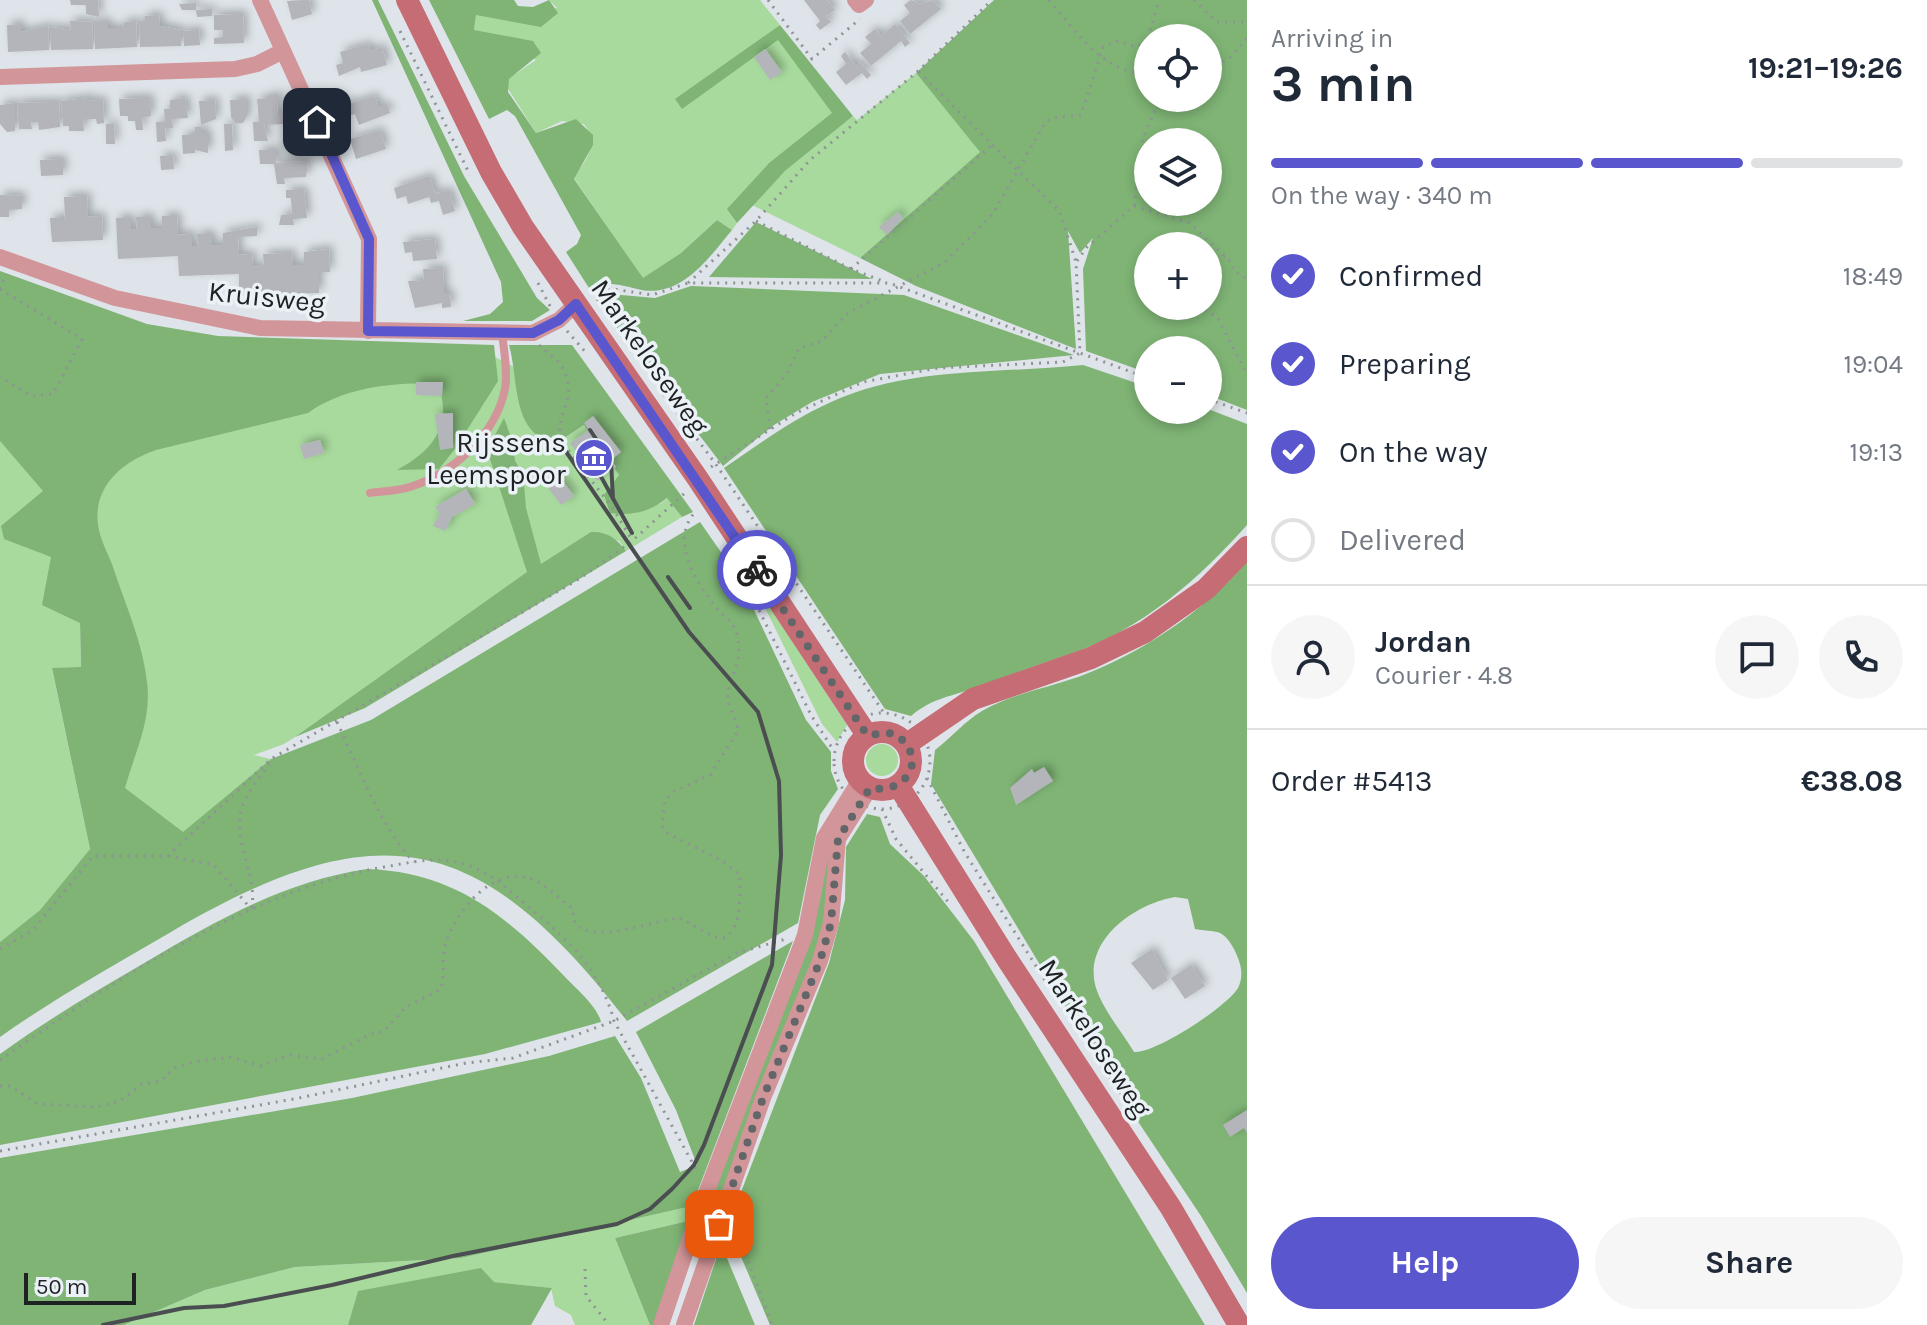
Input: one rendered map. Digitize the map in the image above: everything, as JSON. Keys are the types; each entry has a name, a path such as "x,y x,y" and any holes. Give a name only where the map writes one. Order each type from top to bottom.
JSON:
{"main road":[{"name":"Markeloseweg","path":"407,0 491,172 582,300 867,735"},
{"path":"907,744 973,699 1091,658 1145,632 1206,589 1247,547"},
{"path":"893,733 907,744 911,766 898,785 889,789 865,784 853,759 855,750 867,735 893,733"},
{"name":"Markeloseweg","path":"898,785 1171,1208 1239,1325"}],"street":[{"path":"260,0 369,239 368,331"},
{"path":"0,77 247,68 283,51"},
{"name":"Kruisweg","path":"0,257 115,298 260,328 533,333"},
{"path":"533,333 559,320 582,300"},
{"path":"661,1325 700,1209 805,935 824,838 865,784"},
{"path":"684,1325 763,1098 820,961 831,923 838,839 865,784"}],"lane":[{"path":"370,493 413,486 453,465 476,444 497,411 504,390 502,333"}],"path":[{"path":"768,0 812,59 866,14 860,2"},
{"path":"688,283 756,221 810,160 918,71 992,0"},
{"path":"1049,0 1097,57 1125,73 1134,74"},
{"path":"1152,24 1159,0"},
{"path":"1194,0 1217,22 1247,22"},
{"path":"1222,62 1229,59 1247,38"},
{"path":"770,429 766,398 787,374 794,354 822,341 848,313 945,262 992,215 1045,123 1051,118 1081,115 1097,57 1110,41 1134,47"},
{"path":"918,71 1060,212 1076,262 1080,353"},
{"path":"851,269 992,145"},
{"path":"1076,262 1087,247 1134,206"},
{"path":"1167,216 1190,223 1225,257 1234,271 1247,279"},
{"path":"756,221 851,269 1134,373"},
{"path":"582,300 599,289 652,295 688,283 889,283"},
{"path":"0,289 82,339 53,394 32,396 0,377"},
{"path":"1219,320 1247,374"},
{"path":"533,333 542,349 560,364 570,386 559,429 562,442 614,510 632,540"},
{"path":"715,463 796,413 863,382 938,368 1063,362 1080,353"},
{"name":"Markeloseweg","path":"661,391 715,463 884,713"},
{"path":"1222,404 1247,413"},
{"path":"168,856 271,759 579,579 632,540 684,494"},
{"path":"0,1086 10,1086 38,1104 96,1107 120,1101 142,1084 161,1081 174,1068 198,1061 231,1057 260,1066 290,1055 322,1059 371,1034 383,1032 407,1006 440,990 446,976 446,943 457,918 479,892 497,880 519,876 535,880 572,908 575,924 588,933 642,927 680,918 714,937 725,938 733,932 737,924 740,875 724,862 667,833 662,826 665,800 675,791 710,775 738,731 728,697 740,660 736,633 732,620 715,607 683,548 684,530 696,511 703,521"},
{"path":"749,592 811,715 834,751"},
{"path":"337,722 369,791 403,850 414,862"},
{"path":"252,909 252,873 238,826 243,802 271,759"},
{"path":"927,778 965,853"},
{"path":"882,809 896,839 928,876"},
{"path":"0,949 32,931 93,856 168,856 214,865 252,909"},
{"path":"0,1060 95,993 252,909 340,874 414,862 455,862 482,870 497,880 552,927 595,973 607,994 614,1021 699,1175"},
{"path":"0,1151 294,1099 466,1063 513,1058 614,1021 737,953 805,935"},
{"path":"719,1224 744,1250 772,1325"},
{"path":"585,1269 586,1296 609,1325"}],"green space":[{"path":"372,0 378,0 464,176 537,298 550,310 532,321 463,321 490,314 503,302 501,282"},
{"path":"429,0 514,0 518,6 533,7 549,0 558,13 541,27 476,15 474,30 533,41 541,53 509,79 508,92 536,133 576,119 593,135 593,145 574,179 643,278 681,253 717,220 732,230 703,264 680,283 667,288 652,291 607,284 589,288 566,252 577,244 581,235 515,116 507,110 489,119"},
{"path":"549,0 760,0 780,25 676,100 682,108 778,39 833,114 769,163 728,209 737,223 732,230 717,220 681,253 643,279 574,178 590,152 591,139 584,124 562,121 536,133 507,87 508,79 536,60 474,30 476,15 557,8"},
{"path":"994,0 1247,0 1247,410 1222,400 1222,336 1134,336 1134,368 1086,351 1083,269 1093,238 1080,253 1068,231 1076,349 916,286 860,258 980,152 916,73"},
{"path":"780,25 853,116 785,171 737,223 727,209 769,163 832,113 778,40 682,109 675,99"},
{"path":"916,73 981,152 860,258 752,205 785,171 853,116 857,120"},
{"path":"756,222 872,279 709,277"},
{"path":"0,271 147,324 218,336 494,345 498,381 439,469 397,470 430,445 437,435 443,412 438,384 404,384 354,392 308,413 156,450 131,462 111,479 99,502 99,530 138,639 148,696 142,736 125,788 183,832 271,759 371,720 700,522 739,578 806,720 831,752 831,771 838,789 820,815 798,923 627,1021 573,957 523,909 473,877 422,859 368,856 309,868 244,893 106,970 0,1037 0,942 40,910 90,849 52,668 81,667 80,623 42,605 51,557 4,539 1,526 43,491 0,441"},
{"path":"691,286 904,295 1074,355 880,374 812,402 774,425 723,466 596,300 599,293 655,298"},
{"path":"509,345 572,345 693,512 682,517 667,498 640,512 610,513 604,495 619,475 584,425 558,442 543,438 532,430 524,419 520,405"},
{"path":"495,357 524,372 544,441 558,442 584,425 619,475 660,504 668,498 682,517 626,551 619,541 609,538 284,744 254,755 271,759 183,833 174,830 112,778 71,501 202,370"},
{"path":"1083,365 1134,382 1134,424 1222,424 1222,414 1247,424 1247,525 1188,584 1121,631 1070,654 940,699 911,716 885,709 724,468 775,433 829,403 890,383 954,374"},
{"path":"504,418 513,443 515,461 523,473 526,508 541,564 591,532 611,537 626,551 365,708 295,737 527,572 487,450"},
{"path":"0,426 57,491 51,557 80,623 81,668 52,669 90,849 40,910 0,942"},
{"path":"1247,562 1247,1293 1201,1216 1101,1066 931,784 935,750 976,715 1006,700 1081,676 1127,655 1171,629","holes":["1175,897 1188,899 1195,929 1220,933 1231,944 1240,966 1240,984 1232,996 1190,1028 1158,1045 1134,1052 1099,996 1094,971 1097,955 1104,940 1128,916 1159,901"]},
{"path":"750,577 847,725 837,742 822,724"},
{"path":"882,744 893,749 898,760 893,771 882,776 871,771 866,760 871,749"},
{"path":"867,814 880,817 890,844 924,876 974,941 1205,1325 770,1325 728,1226 829,963 845,900 846,847"},
{"path":"830,843 825,930 715,1217 705,1205 804,955 819,904"},
{"path":"367,869 428,879 478,902 545,957 587,999 601,1022 485,1054 0,1145 0,1054 90,995 225,918 279,893"},
{"path":"793,941 692,1206 461,1258 295,1267 205,1290 124,1325 0,1325 0,1158 352,1098 549,1056 615,1036 641,1078 680,1172 697,1165 676,1110 636,1032"},
{"path":"692,1206 688,1221 615,1238 650,1325 575,1325 571,1315 555,1306 551,1288 494,1282 358,1291 348,1325 124,1325 205,1290 295,1267 461,1258"},
{"path":"688,1221 654,1325 650,1325 615,1238"},
{"path":"721,1244 755,1325 694,1325"},
{"path":"481,1268 494,1282 552,1288 531,1325 348,1325 358,1291"}],"building":[{"path":"70,0 98,0 99,17 86,14 86,5 71,5"},
{"path":"309,0 312,14 292,20 287,1"},
{"path":"804,0 827,0 835,10 826,16 831,22 820,30 816,25 820,21"},
{"path":"911,0 920,4 933,0 941,9 910,34 900,21 910,13 904,5"},
{"path":"196,3 196,10 182,10 179,4"},
{"path":"212,9 212,16 197,17 196,10"},
{"path":"243,14 244,43 214,44 214,38 223,37 223,30 214,30 214,15"},
{"path":"159,15 160,26 181,30 181,46 140,47 139,21 145,21 145,16"},
{"path":"70,21 92,22 93,49 51,50 50,27 71,30"},
{"path":"136,21 137,47 95,49 94,22 108,22 108,28 122,28 125,22"},
{"path":"21,24 21,32 48,26 49,50 8,52 7,25"},
{"path":"895,24 910,43 905,47 901,41 871,66 860,53 871,44 865,37 875,29 881,36"},
{"path":"199,30 200,45 184,46 183,31"},
{"path":"368,44 370,51 382,47 387,65 361,72 360,67 339,76 336,65 343,63 340,52"},
{"path":"765,49 782,72 770,80 754,57"},
{"path":"845,52 856,66 860,62 871,75 867,79 862,73 846,85 836,72 846,64 841,56"},
{"path":"269,95 278,95 277,114 283,114 283,124 264,125 268,141 254,141 253,122 259,122 257,99 269,98"},
{"path":"375,96 378,106 388,106 390,113 359,125 355,114 348,116 345,105"},
{"path":"90,98 90,101 103,100 104,123 97,124 96,119 83,120 84,131 69,131 69,126 63,126 61,101"},
{"path":"150,98 151,116 142,118 143,130 136,130 135,121 128,121 128,116 120,116 119,99"},
{"path":"185,98 188,118 172,119 173,128 165,128 166,141 157,142 156,122 165,122 164,109 170,109 170,100"},
{"path":"247,99 247,116 243,123 235,123 231,117 230,100"},
{"path":"215,100 216,119 201,125 199,101"},
{"path":"59,102 60,127 39,130 38,122 31,122 32,129 19,129 17,103"},
{"path":"15,103 15,131 7,132 0,124 0,105"},
{"path":"106,124 114,124 115,144 106,144"},
{"path":"224,124 232,124 233,150 225,151"},
{"path":"195,127 201,127 201,133 208,133 208,153 195,150 195,153 183,154 182,135 195,135"},
{"path":"380,130 386,149 356,159 350,139"},
{"path":"259,150 276,150 276,163 308,161 306,177 284,178 285,184 277,184 274,164 260,164"},
{"path":"160,156 173,156 174,169 161,170"},
{"path":"63,159 63,175 41,176 40,160"},
{"path":"430,176 435,194 449,190 455,211 443,215 439,201 431,203 429,197 408,204 406,196 397,199 394,188"},
{"path":"286,190 304,190 307,218 293,219 294,225 279,225 281,215 292,214 291,198 286,198"},
{"path":"0,195 22,196 22,209 9,210 9,217 0,217"},
{"path":"87,196 88,217 102,216 103,240 52,242 50,218 65,218 64,197"},
{"path":"898,212 903,218 887,235 879,227"},
{"path":"162,216 177,216 178,235 192,234 192,246 198,246 197,234 212,234 212,245 223,245 223,233 257,227 257,236 238,237 239,255 252,254 253,267 264,266 263,254 292,253 293,265 304,265 304,252 329,249 330,272 319,272 319,293 239,296 239,274 179,276 178,256 118,259 116,218 131,218 131,229 137,229 136,217 151,217 151,228 162,228"},
{"path":"435,239 437,259 413,261 412,252 405,253 403,242"},
{"path":"443,268 444,293 450,293 451,307 442,308 442,303 415,308 408,281 424,280 423,269"},
{"path":"416,382 443,382 442,396 416,395"},
{"path":"453,413 453,448 440,450 435,414"},
{"path":"593,416 621,452 611,460 616,467 597,481 570,443 589,430 584,423"},
{"path":"320,440 324,453 304,459 300,445"},
{"path":"559,476 574,496 561,505 546,485"},
{"path":"466,489 475,504 452,517 445,531 433,526 440,513 435,507"},
{"path":"1044,767 1053,781 1016,805 1010,788 1032,769 1034,773"},
{"path":"1152,949 1168,980 1153,990 1131,963"},
{"path":"1191,965 1205,986 1185,999 1171,978"},
{"path":"1247,1110 1247,1133 1244,1128 1230,1137 1223,1125"}],"railway":[{"path":"590,430 611,461 613,499"},
{"path":"103,1325 184,1308 224,1306 332,1285 453,1256 617,1224 650,1209 694,1165 772,965 781,855 779,781 758,712 689,632 556,437"},
{"path":"599,473 632,533"},
{"path":"668,577 690,608"}],"way so far":[{"path":"719,1224 763,1098 820,961 831,923 838,839 870,788 889,789 898,785 909,774 912,758 907,744 893,733 884,731 867,735 757,570"}],"place":[{"name":"Rijssens Leemspoor","path":"594,458"}],"route":[{"path":"317,122 369,239 368,331 533,333 559,320 576,304 698,479 757,570"}]}
